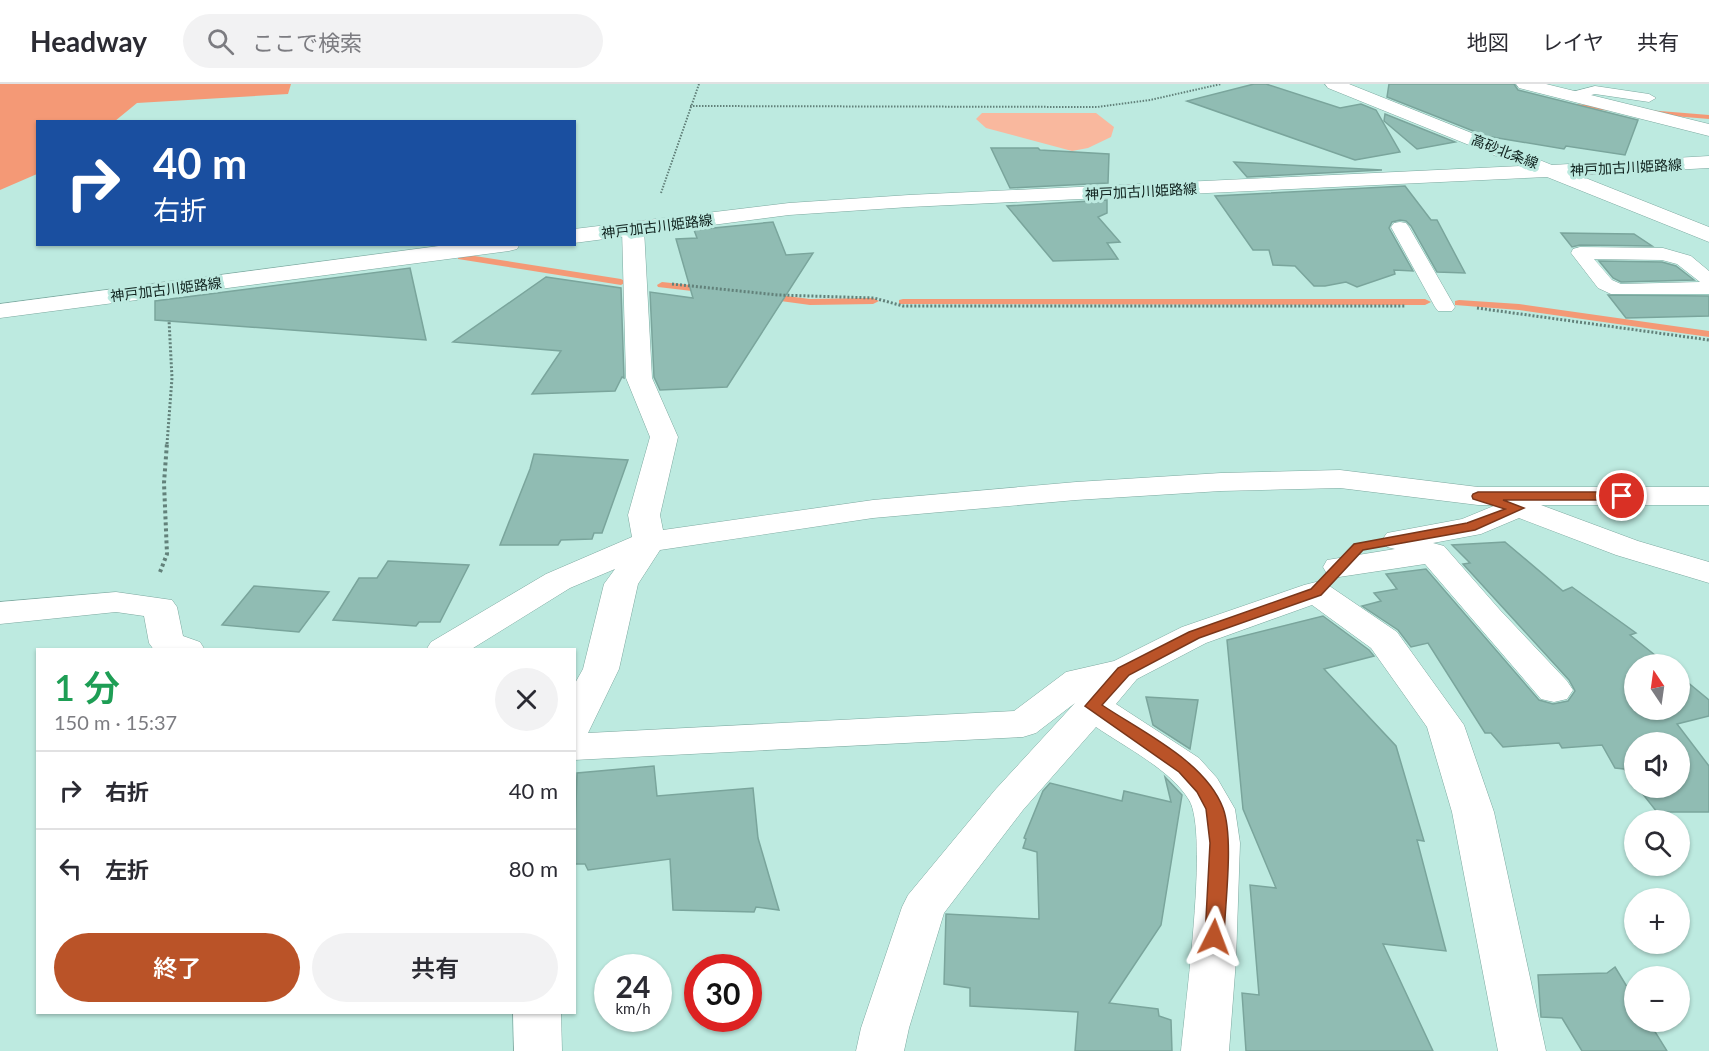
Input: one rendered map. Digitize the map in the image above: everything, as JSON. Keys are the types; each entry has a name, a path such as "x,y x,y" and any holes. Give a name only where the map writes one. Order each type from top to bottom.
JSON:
{"street":[{"name":"高砂北条線","path":"1334,84 1553,170 1709,235"},
{"path":"1525,84 1621,108 1647,106 1709,130"},
{"name":"神戸加古川姫路線","path":"576,236 789,209 909,201 1709,162"},
{"path":"576,720 601,669 621,584 649,542 644,515 664,437 639,378 635,285 643,227"},
{"name":"神戸加古川姫路線","path":"0,311 495,246"},
{"path":"447,648 558,581 649,542 873,509 1076,491 1221,482 1341,479 1478,496 1709,496"},
{"path":"1478,496 1562,522 1627,548 1709,573"},
{"path":"1328,580 1358,547 1470,527 1517,508"},
{"path":"576,747 1023,724 1079,680 1124,671 1194,635 1328,580 1433,553 1488,618 1554,690"},
{"path":"1328,580 1384,640 1445,725 1473,812 1522,1051"},
{"path":"0,613 135,602 160,607 167,643 181,648"},
{"path":"880,1051 885,1028 924,907 1009,800 1124,671"},
{"path":"1092,706 1185,768 1203,788 1215,809 1218,854 1213,960 1205,1051"},
{"path":"537,1014 538,1051"}],"lane":[{"path":"1573,96 1595,90 1647,106"},
{"path":"1400,227 1443,303"},
{"path":"1709,280 1683,260 1663,254 1580,253 1605,284 1618,290 1709,288"}],"path":[{"path":"643,227 667,171 699,84"},
{"path":"690,106 1097,107 1150,100 1221,84"},
{"path":"635,285 778,296 874,298 895,305 1443,303 1709,340"},
{"path":"135,602 161,571 167,554 164,483 172,378 170,289"}],"shaded area":[{"path":"0,84 291,84 288,94 137,103 116,120 36,120 36,174 0,190"},
{"path":"982,113 1096,113 1114,127 1111,137 1088,148 1072,151 986,128 976,119"}],"building":[{"path":"1254,84 1266,84 1340,108 1361,104 1376,110 1400,152 1355,160 1187,101"},
{"path":"1389,84 1514,84 1518,90 1638,120 1625,155 1566,146 1564,149 1486,136 1387,97"},
{"path":"1385,114 1455,142 1417,149 1384,121"},
{"path":"991,148 1038,148 1040,150 1109,154 1108,183 1010,188"},
{"path":"1234,162 1382,170 1247,177"},
{"path":"1405,186 1431,220 1437,220 1465,273 1437,272 1411,226 1406,221 1400,220 1392,222 1389,228 1413,271 1394,270 1395,274 1357,287 1346,282 1314,286 1295,266 1273,265 1269,250 1253,250 1215,196"},
{"path":"1107,200 1107,213 1098,217 1120,242 1107,243 1118,259 1053,261 1007,206"},
{"path":"773,222 786,255 813,253 727,387 660,390 654,377 650,292 693,298 676,239 697,238 694,230"},
{"path":"1561,233 1634,234 1652,246 1580,245 1572,247"},
{"path":"1599,261 1662,262 1676,266 1694,280 1621,282 1613,278"},
{"path":"410,268 426,340 155,320 155,301"},
{"path":"546,277 621,288 624,378 622,377 615,391 532,394 561,351 453,342"},
{"path":"1608,295 1709,296 1709,316 1626,318"},
{"path":"534,454 628,460 602,533 594,533 592,539 561,540 558,545 500,545"},
{"path":"1505,542 1563,591 1572,587 1636,633 1630,635 1654,654 1624,654 1624,720 1690,720 1690,684 1709,700 1709,716 1677,724 1683,732 1624,732 1624,769 1615,768 1602,745 1562,748 1559,743 1503,747 1491,733 1485,733 1428,643 1411,647 1398,630 1362,606 1381,601 1374,593 1397,589 1386,574 1426,569 1539,700 1553,704 1568,701 1575,691 1569,680 1463,564 1470,563 1452,545"},
{"path":"388,561 469,565 440,622 419,622 416,626 333,620 359,578 377,578"},
{"path":"254,586 329,592 299,632 222,625"},
{"path":"1323,616 1374,656 1324,669 1396,746 1424,841 1417,840 1446,951 1383,944 1433,1051 1246,1051 1242,993 1259,995 1250,885 1276,888 1243,809 1227,640"},
{"path":"1146,697 1198,700 1190,749 1153,725"},
{"path":"1690,741 1709,766 1709,812 1655,810 1646,798 1690,798"},
{"path":"654,766 657,796 753,788 758,838 779,910 756,907 754,912 673,910 670,859 588,870 585,864 576,864 577,773"},
{"path":"1165,777 1182,795 1161,925 1109,1003 1158,1009 1159,1016 1171,1020 1172,1051 1075,1051 1078,1012 970,1006 970,988 944,984 946,914 1039,919 1037,852 1023,848 1026,839 1024,838 1043,791 1050,783 1122,801 1124,791 1171,802"},
{"path":"1615,967 1624,982 1624,1032 1655,1032 1667,1051 1582,1051 1562,1018 1541,1017 1538,975 1607,973"}],"waterway":[{"path":"1565,105 1709,117"},
{"path":"462,257 621,282"},
{"path":"662,285 709,290"},
{"path":"763,296 810,302 873,301"},
{"path":"903,302 1425,302"},
{"path":"1459,303 1519,307 1709,334"}],"route":[{"path":"1214,937 1219,843 1215,809 1203,788 1185,768 1092,706 1124,671 1194,635 1316,592 1358,547 1470,527 1517,508 1478,496 1622,496"}]}
